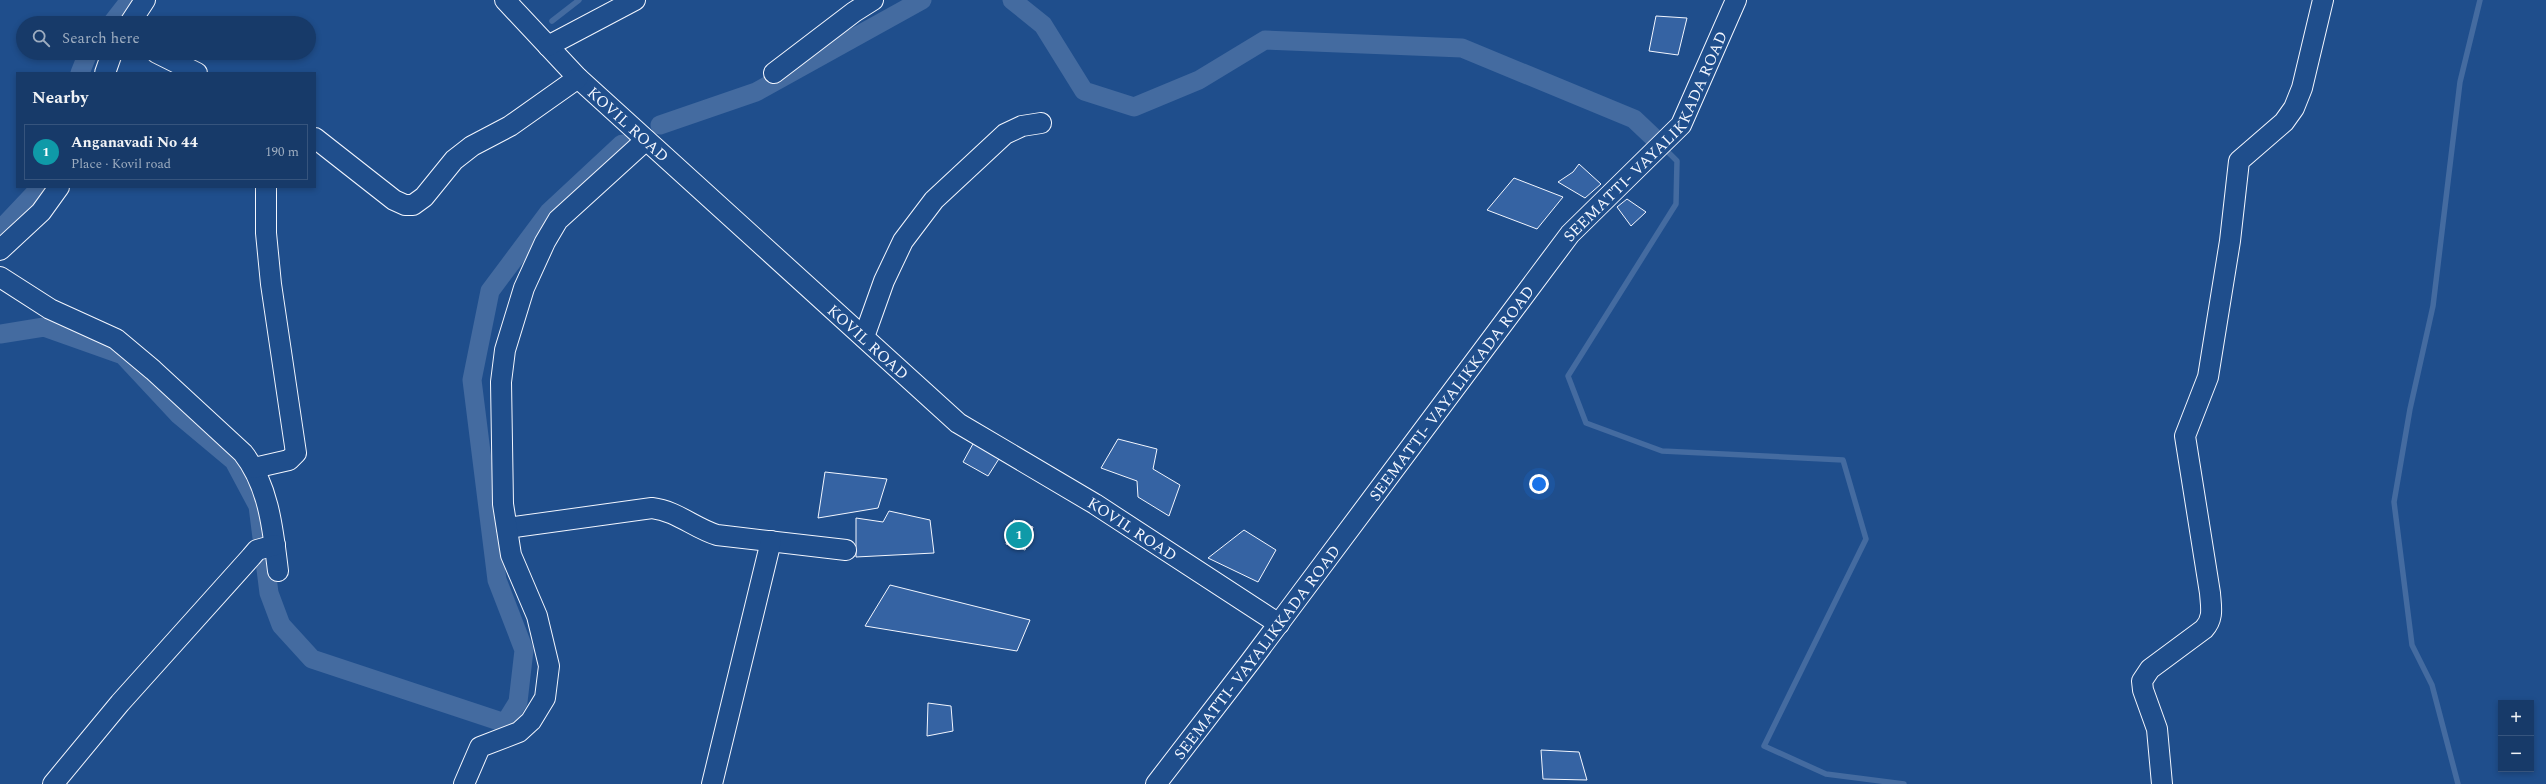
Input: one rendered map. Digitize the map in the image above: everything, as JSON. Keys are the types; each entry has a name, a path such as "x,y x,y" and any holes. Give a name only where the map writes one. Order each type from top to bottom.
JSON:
{"street":[{"path":"135,16 145,0"},
{"name":"KOVIL ROAD","path":"505,0 578,78 958,423 1095,504 1279,624"},
{"path":"548,46 635,0"},
{"path":"774,73 854,12 873,0"},
{"name":"SEEMATTI- VAYALIKKADA ROAD","path":"1156,784 1279,624 1570,234 1681,125 1736,0"},
{"path":"2162,784 2157,729 2143,690 2142,681 2150,669 2204,629 2210,622 2212,611 2210,593 2185,436 2208,377 2230,241 2236,175 2239,161 2284,122 2294,108 2302,88 2323,0"},
{"path":"105,72 110,60"},
{"path":"171,60 195,72"},
{"path":"316,139 394,200 405,205 413,205 424,197 454,160 472,146 510,126 578,78"},
{"path":"864,338 884,281 903,241 934,200 1005,134 1022,126 1041,123"},
{"path":"464,784 480,747 519,732 531,721 545,698 549,666 537,616 511,555 503,504 501,382 505,350 524,288 545,242 558,220 646,140"},
{"path":"0,250 41,212 58,188"},
{"path":"254,468 289,460 296,453 271,284 266,233 266,188"},
{"path":"0,277 50,309 116,339 230,440 254,468 263,487 275,545 278,571"},
{"path":"507,528 652,508 666,509 703,531 846,550"},
{"path":"712,784 771,541"},
{"path":"53,784 120,703 257,550 275,545"}],"building":[{"path":"1656,16 1687,18 1678,55 1649,51"},
{"path":"1579,164 1601,184 1585,198 1558,182 1573,172"},
{"path":"1514,178 1563,197 1537,229 1487,210"},
{"path":"1627,199 1646,212 1631,226 1617,207"},
{"path":"1118,439 1157,449 1153,469 1180,485 1169,516 1138,497 1137,481 1101,468"},
{"path":"974,442 1002,454 988,476 963,462"},
{"path":"825,472 887,479 878,508 818,518"},
{"path":"889,511 930,520 934,553 856,557 856,518 883,522"},
{"path":"1014,520 1033,527 1025,550 1006,544"},
{"path":"1244,530 1276,550 1258,582 1208,558"},
{"path":"890,585 1030,620 1017,651 865,626"},
{"path":"928,703 951,706 953,731 927,736"},
{"path":"1541,750 1579,752 1587,780 1543,779"}],"waterway":[{"path":"117,16 130,0"},
{"path":"552,21 579,0"},
{"path":"660,125 756,92 922,0"},
{"path":"1012,0 1043,25 1084,91 1134,107 1199,80 1265,40 1462,48 1634,119 1653,137"},
{"path":"2458,784 2432,685 2412,645 2394,502 2410,409 2433,306 2460,82 2480,0"},
{"path":"80,72 85,60"},
{"path":"0,334 44,327 123,355 179,415 234,461 258,506 269,593 281,625 312,659 505,723 518,702 524,650 497,580 472,380 490,291 549,212 622,144"},
{"path":"1668,152 1677,161 1676,204 1568,376 1586,423 1662,451 1843,460 1866,539 1764,746 1826,774 1904,784"},
{"path":"0,230 35,193 38,188"}],"place":[{"name":"Anganavadi No 44","path":"1019,535"}]}
